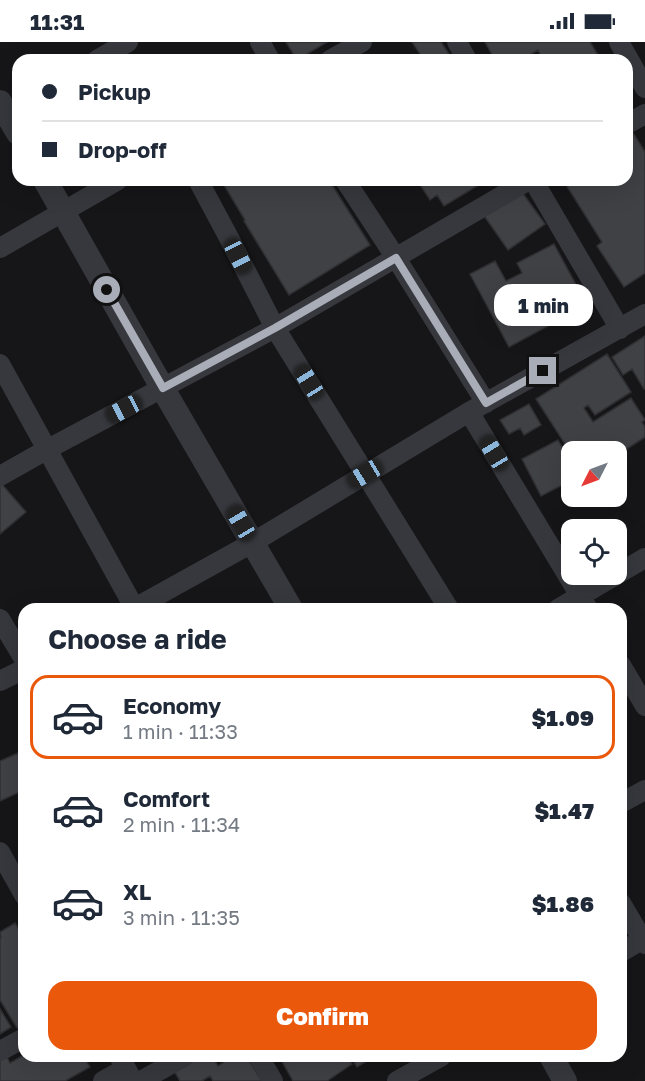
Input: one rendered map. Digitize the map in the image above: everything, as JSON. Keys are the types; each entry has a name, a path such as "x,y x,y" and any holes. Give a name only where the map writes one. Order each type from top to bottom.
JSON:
{"street":[{"path":"107,54 128,42"},
{"path":"341,54 362,42"},
{"path":"633,67 645,88"},
{"path":"48,186 287,603"},
{"path":"0,248 108,186"},
{"path":"201,186 275,328 445,603"},
{"path":"349,186 396,258 584,603 645,558"},
{"path":"0,476 275,328 519,186"},
{"path":"537,186 620,329"},
{"path":"145,603 252,543 478,407 645,314"},
{"path":"0,364 131,603"},
{"path":"0,619 18,649"},
{"path":"0,681 18,672"},
{"path":"627,675 645,706"},
{"path":"627,800 645,790"},
{"path":"0,852 18,885"},
{"path":"627,913 644,940 627,949"},
{"path":"0,1051 18,1041"},
{"path":"103,1081 164,1062"},
{"path":"262,1062 273,1081"},
{"path":"397,1081 431,1062"},
{"path":"554,1062 565,1081"}],"building":[{"path":"286,42 327,42 307,54 293,54"},
{"path":"412,42 441,42 449,54 420,54"},
{"path":"485,42 590,42 597,54 540,54 538,50 531,54 492,54"},
{"path":"633,133 645,152 645,273 624,287 597,246 602,242 567,186 633,186"},
{"path":"225,186 333,186 370,245 289,295"},
{"path":"421,186 477,186 444,206 437,195 430,200"},
{"path":"518,186 545,224 508,250 480,210"},
{"path":"554,244 587,305 509,347 470,274 495,261 506,281 522,273 517,263"},
{"path":"645,336 644,389 632,369 623,375 612,357"},
{"path":"607,354 631,392 595,415 588,405 584,408 593,422 631,398 645,420 642,422 645,427 645,437 627,449 627,441 563,441 536,399"},
{"path":"529,404 541,425 524,435 520,428 509,434 500,420"},
{"path":"558,440 561,445 561,486 541,496 522,459"},
{"path":"0,482 26,512 0,534"},
{"path":"18,753 18,793 0,801 0,761"},
{"path":"15,923 18,928 17,1028 0,1000 0,932"},
{"path":"0,1009 11,1027 0,1034"},
{"path":"6,1055 10,1063 18,1058 18,1062 87,1062 90,1067 65,1081 0,1081 0,1059"},
{"path":"188,1062 216,1062 218,1066 224,1062 250,1062 262,1081 213,1081 210,1076 202,1081 180,1081 174,1071"},
{"path":"282,1062 350,1062 352,1064 327,1081 293,1081"},
{"path":"354,1062 365,1062 357,1067"}],"route":[{"path":"107,290 163,388 275,328 396,258 486,403 543,371"}]}
